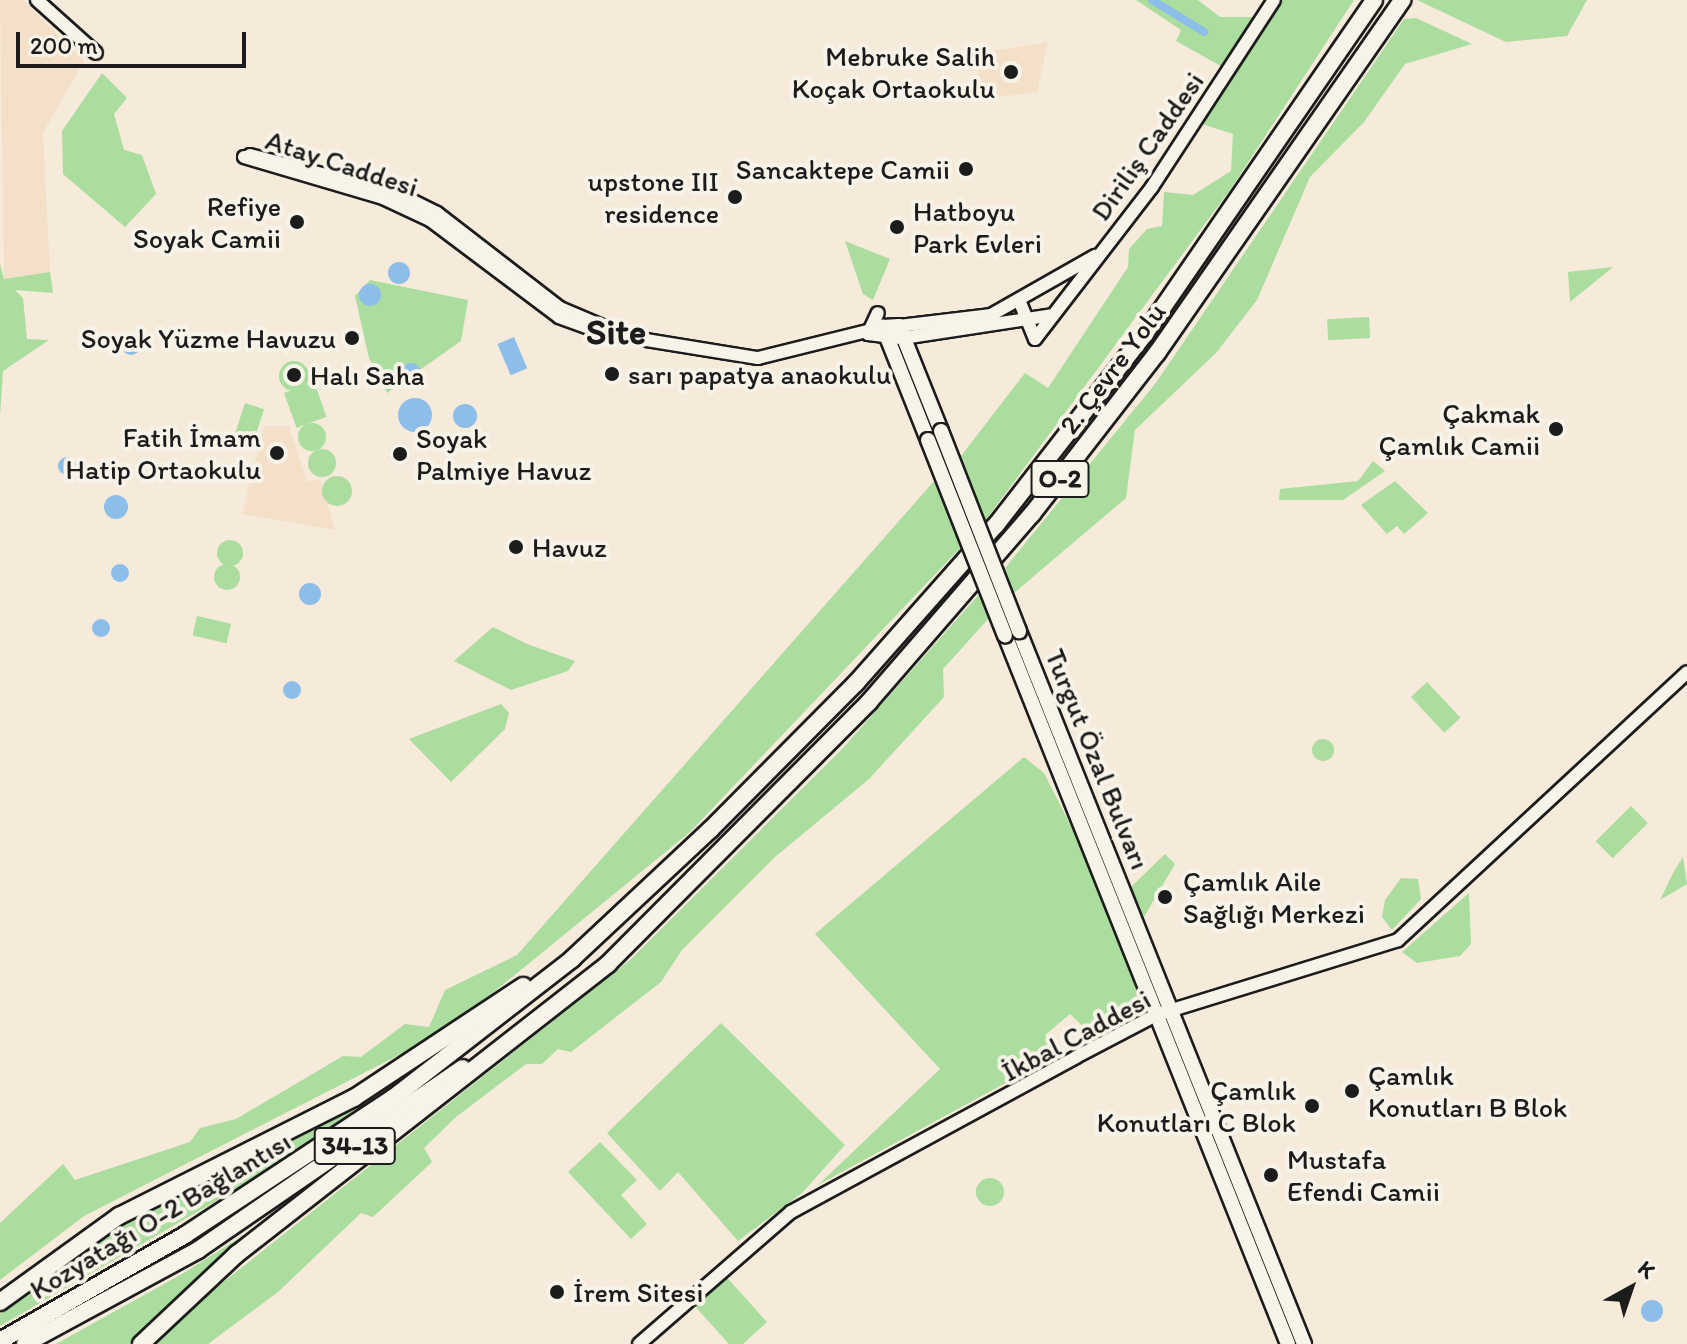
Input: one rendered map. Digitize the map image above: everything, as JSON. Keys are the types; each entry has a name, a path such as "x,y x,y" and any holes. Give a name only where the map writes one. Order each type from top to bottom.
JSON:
{"highway":[{"name":"2. Çevre Yolu","path":"644,892 856,683 996,525 1144,335 1374,0"},
{"name":"2. Çevre Yolu","path":"659,910 826,747 1032,514 1212,277 1402,0"},
{"path":"0,1302 119,1216 354,1098 456,1035 644,892"},
{"name":"Kozyatağı O-2 Bağlantısı","path":"0,1341 185,1235 393,1098 572,959 644,892"},
{"path":"141,1344 237,1254 608,964 659,910"},
{"name":"Kozyatağı O-2 Bağlantısı","path":"25,1344 294,1188 483,1053 659,910"},
{"path":"0,1334 65,1304"}],"main road":[{"path":"37,0 96,53"},
{"name":"Diriliş Caddesi","path":"1054,315 1101,252 1274,0"},
{"name":"Atay Caddesi","path":"494,263 437,213 392,191 244,157 383,198 430,220 560,308 619,333 758,358 890,329 971,320 1019,300 1101,252"},
{"path":"1059,278 1070,294"},
{"path":"1019,300 1028,324"},
{"name":"Atay Caddesi","path":"890,329 1028,324 1054,315"},
{"path":"868,334 890,329"},
{"name":"Turgut Özal Bulvarı","path":"890,329 1097,844 1174,1011 1248,1224"},
{"name":"İkbal Caddesi","path":"639,1344 791,1212 1156,1015 1398,940 1687,672"},
{"name":"Turgut Özal Bulvarı","path":"1097,844 1156,1015 1278,1299 1304,1344"},
{"name":"Turgut Özal Bulvarı","path":"1278,1299 1288,1344"}],"shaded area":[{"path":"0,0 23,0 84,61 43,133 50,272 4,279"},
{"name":"Mebruke Salih Koçak Ortaokulu","path":"1048,42 1037,92 986,99 975,92 981,53"},
{"name":"Fatih İmam Hatip Ortaokulu","path":"264,426 289,426 307,482 320,479 335,530 242,514"}],"green space":[{"path":"1136,0 1198,0 1220,17 1258,17 1226,69 1176,41 1181,30"},
{"path":"1279,0 1354,0 1230,190 985,521 961,456 1025,373 1048,388 1128,267 1129,249 1147,229 1162,226 1164,192 1193,195 1231,171 1233,134 1202,124"},
{"path":"1417,0 1587,0 1567,36 1506,42"},
{"path":"1416,18 1472,44 1405,64 1364,122 1310,177 1257,300 1216,353 1135,430 1126,498 1014,593 1005,568 1155,384 1404,19"},
{"path":"102,73 127,98 114,114 124,150 142,155 156,194 125,227 63,174 62,131"},
{"path":"845,241 890,259 873,300 863,294"},
{"path":"0,264 4,279 50,272 53,293 15,290 23,298 27,339 49,340 3,371 0,416"},
{"path":"1613,267 1570,302 1568,272"},
{"path":"370,280 468,300 461,341 387,393 369,358 355,296"},
{"path":"1369,317 1370,338 1328,340 1327,319"},
{"name":"Halı Saha","path":"294,361 300,362 308,370 308,382 300,390 294,391 288,390 280,382 279,376 280,370 288,362"},
{"path":"314,382 327,417 297,428 284,393"},
{"path":"245,403 264,409 251,449 232,443"},
{"path":"312,423 322,427 326,437 322,447 312,451 302,447 298,437 302,427"},
{"path":"322,449 332,453 336,463 332,473 322,477 312,473 308,463 312,453"},
{"path":"1373,461 1385,471 1343,500 1279,500 1280,489 1358,481"},
{"path":"337,476 343,477 351,485 351,497 343,505 337,506 331,505 323,497 322,491 323,485 331,477"},
{"path":"935,480 963,545 690,832 446,1031 84,1216 0,1280 0,1223 63,1164 75,1180 190,1142 200,1128 236,1119 343,1056 361,1057 405,1024 429,1027 445,990 517,955"},
{"path":"1395,481 1428,513 1404,534 1397,526 1387,534 1361,505"},
{"path":"230,540 239,544 243,553 239,562 230,566 221,562 217,553 221,544"},
{"path":"227,564 236,568 240,577 236,586 227,590 218,586 214,577 218,568"},
{"path":"981,592 990,617 943,669 944,697 869,779 775,857 682,950 661,982 571,1052 558,1049 542,1064 526,1064 456,1117 424,1148 432,1162 373,1217 361,1213 278,1292 208,1344 156,1344 202,1299 630,960 843,748"},
{"path":"197,616 231,624 227,643 193,635"},
{"path":"493,627 527,644 575,661 568,671 511,690 454,661"},
{"path":"1427,682 1460,718 1444,733 1411,697"},
{"path":"501,704 509,713 505,729 451,782 409,739"},
{"path":"1323,739 1331,742 1334,750 1331,758 1323,761 1315,758 1312,750 1315,742"},
{"path":"1024,757 1044,773 1110,903 1144,1006 1091,1034 1070,1014 1045,1035 1059,1054 818,1185 940,1069 815,934"},
{"path":"1631,806 1648,823 1613,858 1596,841"},
{"path":"1165,854 1175,864 1144,917 1131,887"},
{"path":"1683,857 1687,884 1660,900 1674,871"},
{"path":"1401,878 1418,879 1421,899 1392,930 1382,917 1385,900"},
{"path":"1469,893 1471,944 1460,956 1417,963 1402,952"},
{"path":"721,1023 845,1145 802,1193 738,1241 678,1172 660,1191 607,1133"},
{"path":"393,1084 242,1186 0,1326 0,1314 32,1285 127,1222"},
{"path":"600,1142 637,1180 621,1195 647,1224 631,1239 568,1172"},
{"path":"990,1178 1000,1182 1004,1192 1000,1202 990,1206 980,1202 976,1192 980,1182"},
{"path":"255,1228 129,1344 56,1344 182,1274"},
{"path":"723,1273 767,1322 743,1344 729,1344 692,1303"}],"water":[{"path":"399,262 407,265 410,273 407,281 399,284 391,281 388,273 391,265"},
{"path":"370,284 378,287 381,295 378,303 370,306 362,303 359,295 362,287"},
{"name":"Soyak Yüzme Havuzu","path":"348,328 356,328 361,337 359,344 348,346 343,341 343,333"},
{"path":"131,337 140,346 131,355 122,346"},
{"path":"514,337 527,368 511,375 497,344"},
{"path":"411,363 418,366 421,373 418,380 411,383 404,380 401,373 404,366"},
{"path":"415,398 427,403 432,415 427,427 415,432 403,427 398,415 403,403"},
{"path":"465,404 473,408 477,416 473,424 465,428 457,424 453,416 457,408"},
{"name":"Soyak Palmiye Havuz","path":"400,443 408,446 411,454 408,462 400,465 392,462 389,454 392,446"},
{"path":"67,457 76,466 67,475 58,466"},
{"path":"116,495 124,499 128,507 124,515 116,519 108,515 104,507 108,499"},
{"path":"120,564 129,573 120,582 111,573"},
{"path":"310,583 318,586 321,594 318,602 310,605 302,602 299,594 302,586"},
{"path":"101,619 110,628 101,637 92,628"},
{"path":"292,681 301,690 292,699 283,690"},
{"path":"1652,1300 1660,1303 1663,1311 1660,1319 1652,1322 1644,1319 1641,1311 1644,1303"}],"waterway":[{"path":"1152,0 1204,32"}],"place":[{"name":"Mebruke Salih Koçak Ortaokulu","path":"1011,72"},
{"name":"Sancaktepe Camii","path":"966,169"},
{"name":"upstone III residence","path":"735,197"},
{"name":"Refiye Soyak Camii","path":"297,222"},
{"name":"Hatboyu Park Evleri","path":"897,227"},
{"name":"Soyak Yüzme Havuzu","path":"352,338"},
{"name":"sarı papatya anaokulu","path":"612,374"},
{"name":"Halı Saha","path":"294,375"},
{"name":"Çakmak Çamlık Camii","path":"1556,429"},
{"name":"Fatih İmam Hatip Ortaokulu","path":"277,453"},
{"name":"Soyak Palmiye Havuz","path":"400,454"},
{"name":"Havuz","path":"516,547"},
{"name":"Çamlık Aile Sağlığı Merkezi","path":"1165,897"},
{"name":"Çamlık Konutları B Blok","path":"1352,1091"},
{"name":"Çamlık Konutları C Blok","path":"1312,1106"},
{"name":"Mustafa Efendi Camii","path":"1271,1175"},
{"name":"İrem Sitesi","path":"557,1292"}],"district":[{"name":"Site","path":"616,332"}]}
